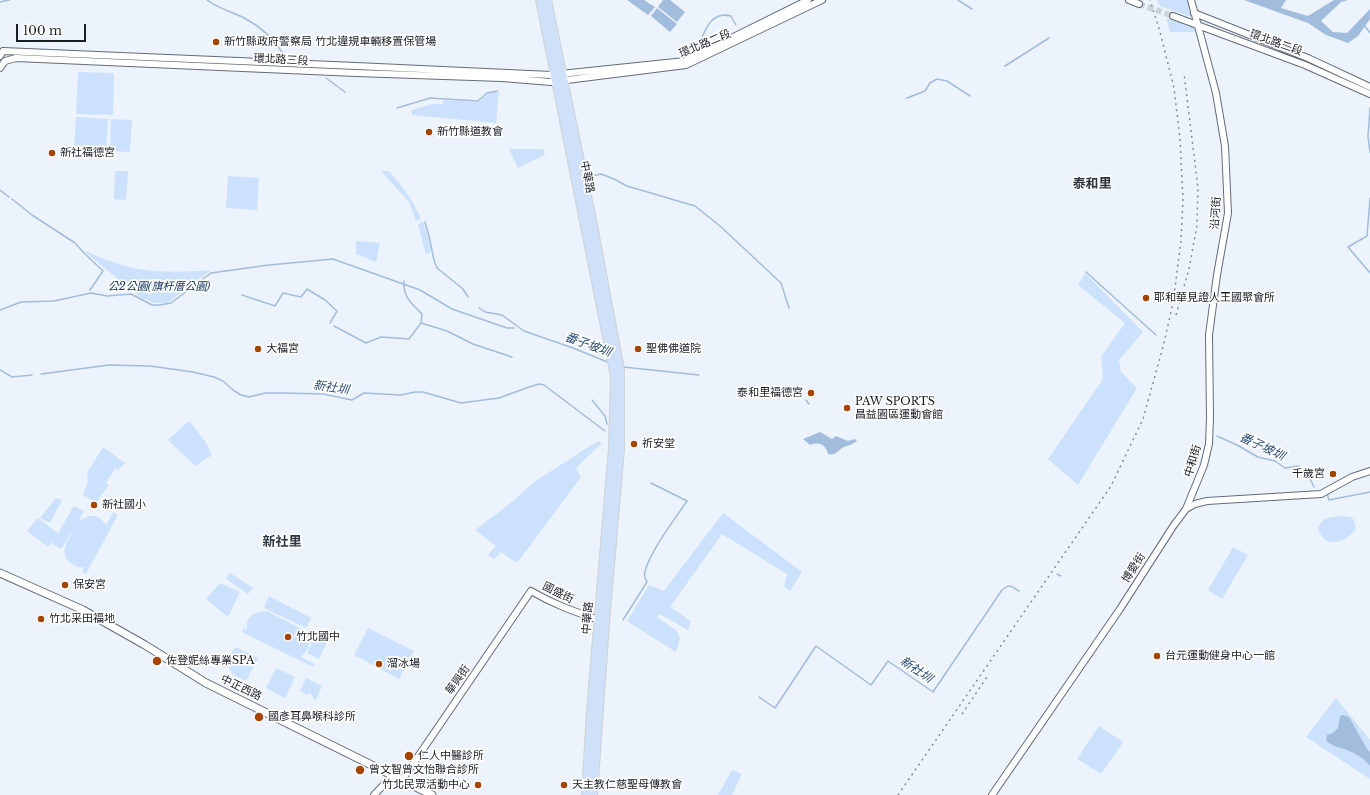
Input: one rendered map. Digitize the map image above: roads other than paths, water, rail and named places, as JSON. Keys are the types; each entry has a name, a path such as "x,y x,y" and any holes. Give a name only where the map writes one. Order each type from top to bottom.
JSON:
{"main road":[{"name":"中華路","path":"540,0 559,77"},
{"name":"中華路","path":"547,0 559,77 617,369 617,443 593,795"},
{"name":"中華路","path":"586,795 598,620 617,443"},
{"name":"中正西路","path":"0,573 83,610 206,683 432,795"}],"street":[{"name":"環北路二段","path":"559,77 685,60 808,0"},
{"name":"環北路二段","path":"559,77 686,65 822,0"},
{"path":"1129,0 1139,4"},
{"path":"1191,0 1194,13"},
{"name":"環北路二段","path":"1194,13 1308,58 1370,87"},
{"name":"沿河街","path":"1194,13 1216,93 1225,146 1228,213 1217,275 1209,335 1210,418"},
{"name":"環北路二段","path":"1173,16 1305,65 1370,94"},
{"name":"環北路三段","path":"0,56 3,51 559,77"},
{"name":"環北路三段","path":"0,68 5,61 16,58 559,77"},
{"name":"中和街","path":"1186,508 1204,465 1209,444 1210,418"},
{"path":"1186,508 1195,504 1207,502 1321,494 1352,477 1370,471"},
{"name":"博愛街","path":"992,795 1120,609 1186,508"},
{"name":"國盛街","path":"531,591 551,603 598,620"},
{"name":"華興街","path":"402,780 531,591"},
{"path":"374,795 392,776"}],"waterway":[{"path":"0,2 9,0"},
{"name":"番子坡圳","path":"207,0 241,16 262,29 275,42 282,52"},
{"path":"958,0 972,9"},
{"path":"700,42 707,26 714,18 724,15 731,16 736,25"},
{"path":"1365,26 1370,33"},
{"path":"1005,66 1049,38"},
{"name":"番子坡圳","path":"326,78 345,92"},
{"path":"907,98 925,91 930,83 937,79 947,81 970,96"},
{"path":"397,108 430,98 478,101 487,93 497,91"},
{"path":"1370,108 1368,136 1370,153"},
{"path":"587,177 601,174 627,186 695,206 720,226 781,283 789,308"},
{"path":"0,190 9,197"},
{"path":"1370,198 1367,236 1348,247 1370,273"},
{"path":"12,199 32,215 75,243 103,271 90,290"},
{"name":"番子坡圳","path":"425,222 437,268 463,289 468,297"},
{"name":"新社圳","path":"0,310 21,302 54,301 91,293 107,296 131,294 152,305 160,305 171,303 211,273 269,265 333,259 420,290 452,309 507,328 514,328"},
{"name":"番子坡圳","path":"1086,272 1156,335"},
{"path":"404,281 406,296 422,314 421,323 447,331 473,344 512,357"},
{"path":"242,295 275,306 283,293 301,297 307,289 325,300 337,311 330,323"},
{"name":"番子坡圳","path":"479,308 485,312 502,315 524,331 610,363"},
{"path":"334,326 366,343 381,337 409,339 421,323"},
{"name":"新社圳","path":"41,374 109,365 150,366 193,372 214,377 223,381 241,395 249,397 265,393 323,394 352,400 364,393 401,395 423,392 461,403 499,398 539,384 544,385 605,431"},
{"name":"番子坡圳","path":"623,367 699,375"},
{"name":"新社圳","path":"0,370 12,377 32,375"},
{"path":"592,400 605,416 607,424"},
{"name":"番子坡圳","path":"806,400 809,404"},
{"name":"番子坡圳","path":"1217,436 1258,457 1275,461 1285,468 1299,466 1309,477 1314,487"},
{"name":"新社圳","path":"623,620 647,582 645,572 652,554 663,535 687,501 651,483"},
{"name":"番子坡圳","path":"1327,493 1329,500 1370,492"},
{"name":"新社圳","path":"1057,574 1061,576"},
{"name":"新社圳","path":"759,697 775,708 816,646 871,685 888,661 933,692 1002,590 1007,586 1010,586 1019,591"}],"tunnel":[{"path":"1139,4 1173,16"}],"railway":[{"path":"898,795 1111,486 1143,419 1163,347 1173,303 1181,241 1183,199 1180,139 1174,88 1160,32 1150,0"},
{"path":"1176,315 1189,269 1197,225 1198,188 1184,73"},
{"path":"962,714 989,674"}],"place":[{"name":"新竹縣政府警察局 竹北違規車輛移置保管場","path":"216,42"},
{"name":"新竹縣道教會","path":"429,132"},
{"name":"新社福德宮","path":"52,153"},
{"name":"耶和華見證人王國聚會所","path":"1146,298"},
{"name":"大福宮","path":"258,349"},
{"name":"聖佛佛道院","path":"638,349"},
{"name":"泰和里福德宮","path":"811,393"},
{"name":"PAW SPORTS 昌益園區運動會館","path":"847,408"},
{"name":"祈安堂","path":"634,444"},
{"name":"千歲宮","path":"1333,474"},
{"name":"新社國小","path":"94,505"},
{"name":"保安宮","path":"65,585"},
{"name":"竹北采田福地","path":"41,619"},
{"name":"竹北國中","path":"288,637"},
{"name":"台元運動健身中心一館","path":"1157,656"},
{"name":"佐登妮絲專業SPA","path":"157,661"},
{"name":"溜冰場","path":"379,664"},
{"name":"國彥耳鼻喉科診所","path":"259,717"},
{"name":"仁人中醫診所","path":"409,756"},
{"name":"曾文智曾文怡聯合診所","path":"360,770"},
{"name":"竹北民眾活動中心","path":"478,785"},
{"name":"天主教仁慈聖母傳教會","path":"564,785"}],"district":[{"name":"泰和里","path":"1092,184"},
{"name":"新社里","path":"282,542"}],"park label":[{"name":"公2公園(旗杆厝公園)","path":"159,287"}]}
